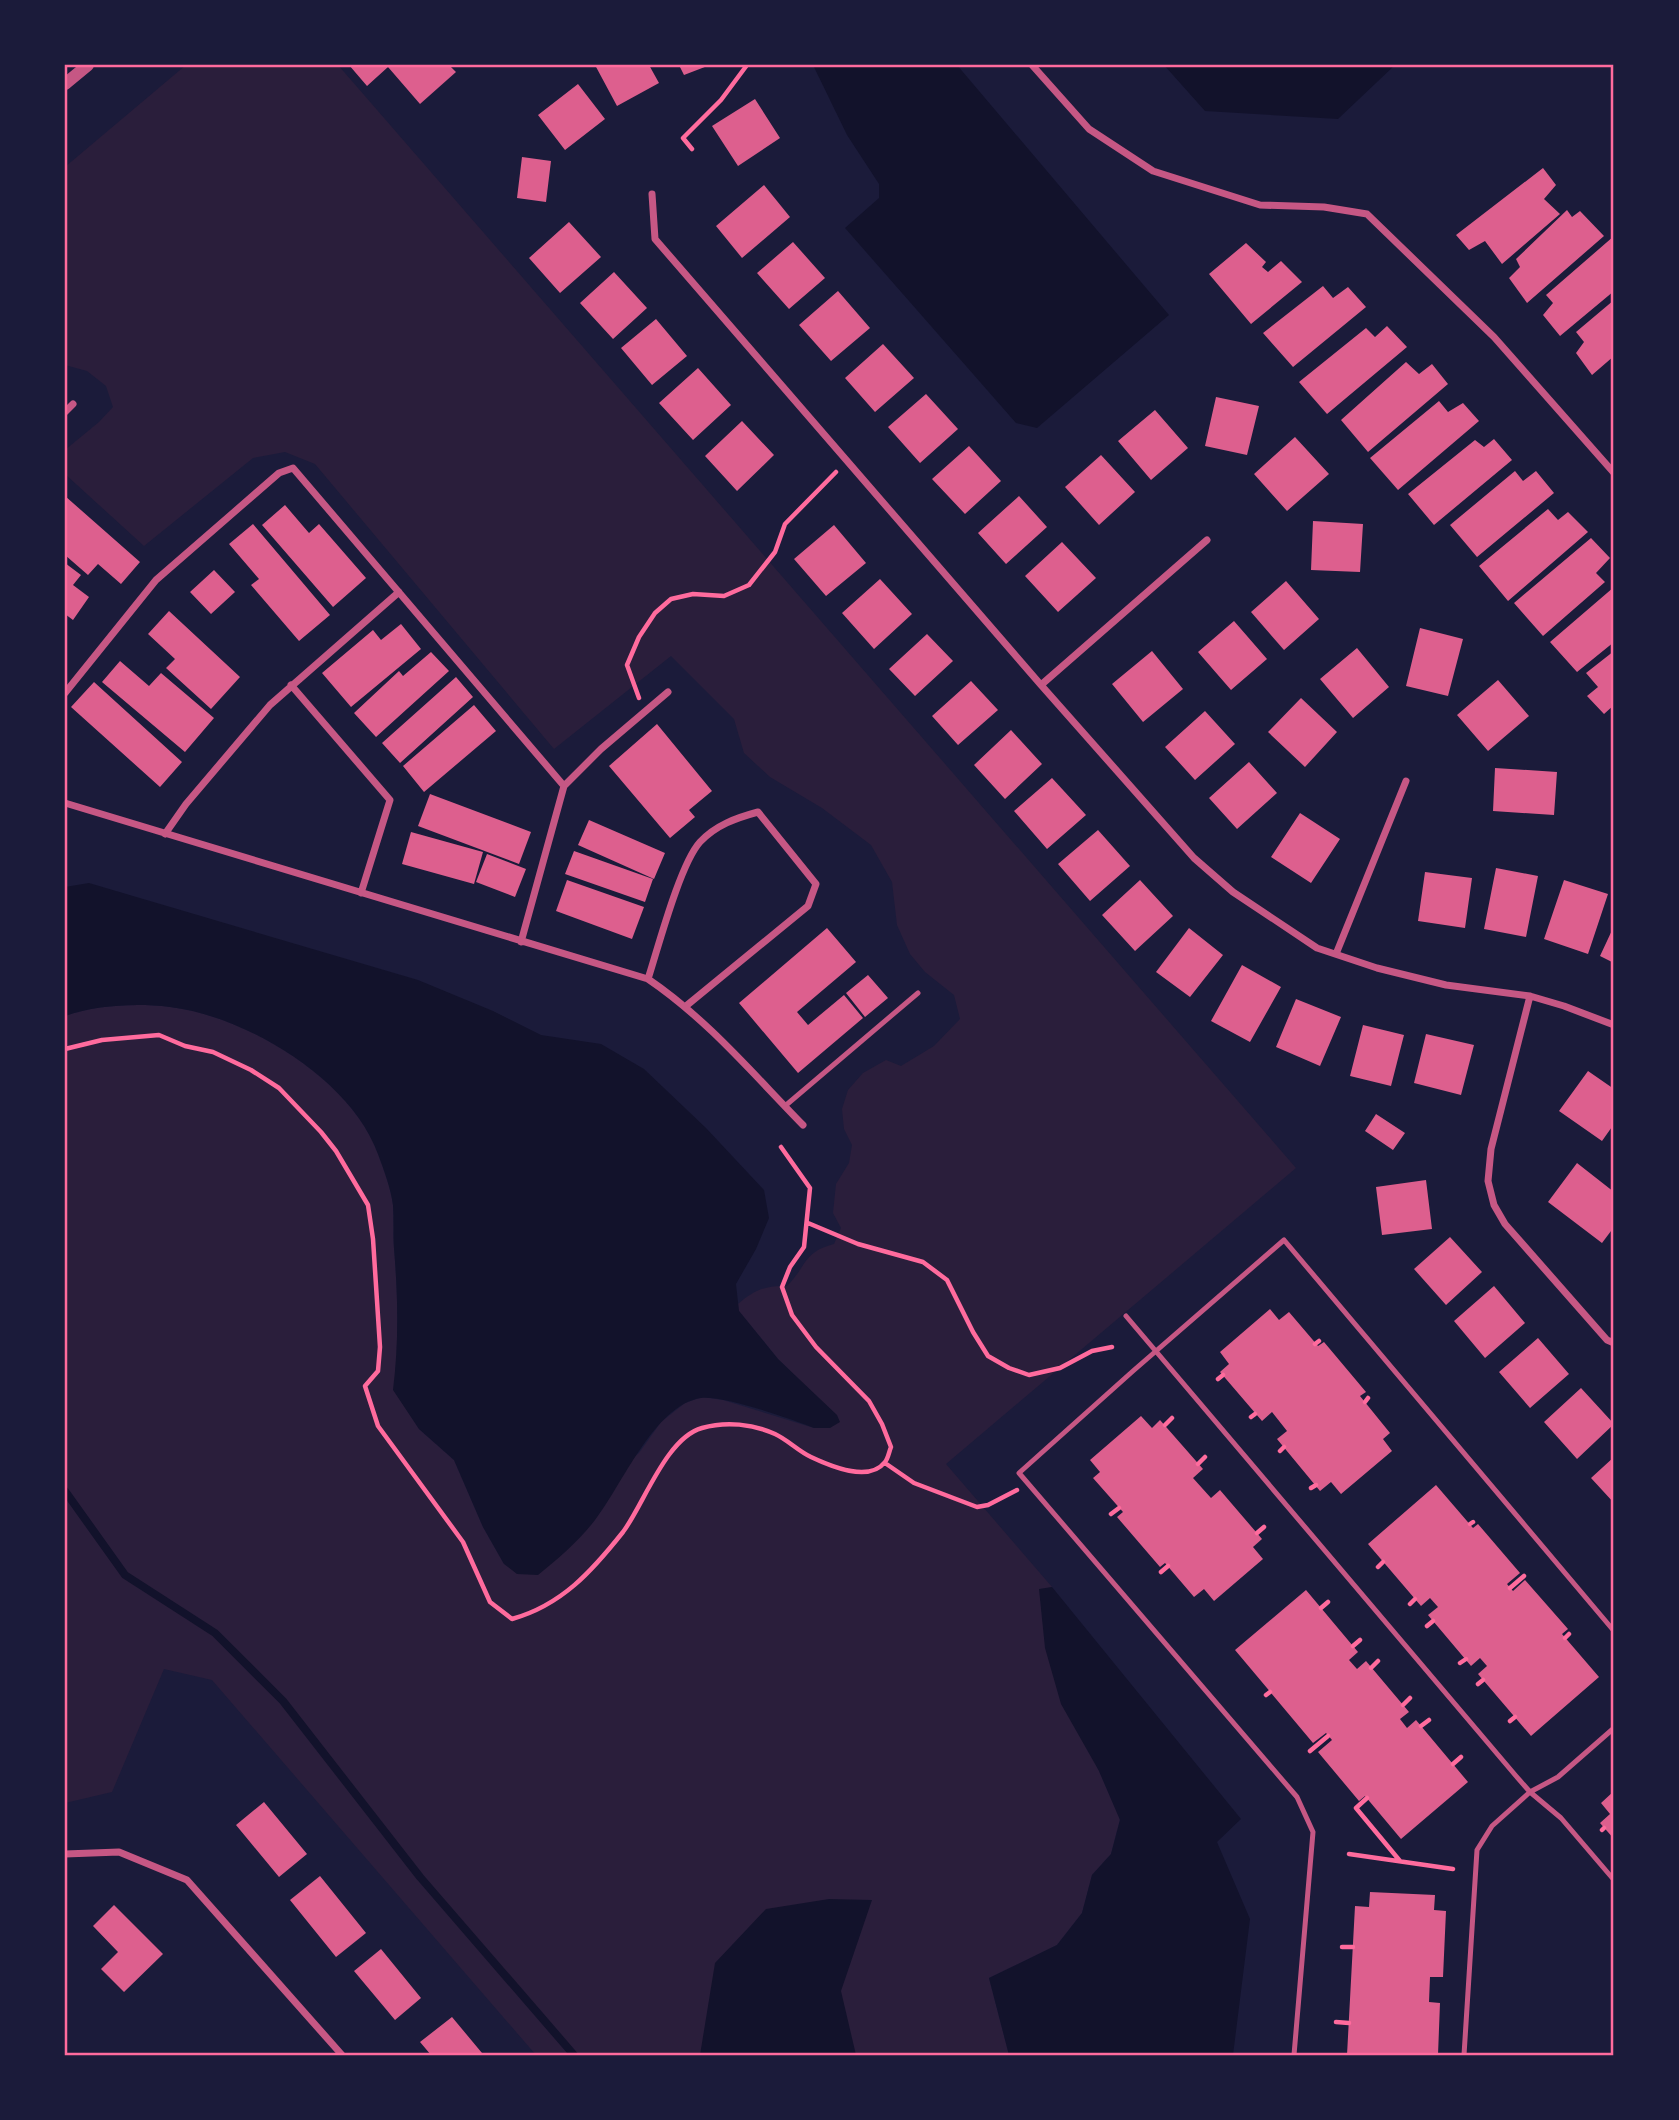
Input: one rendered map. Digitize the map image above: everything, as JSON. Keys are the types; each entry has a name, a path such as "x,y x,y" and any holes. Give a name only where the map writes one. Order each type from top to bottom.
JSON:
{"street":[{"path":"65,84 88,65"},
{"path":"1032,65 1089,130 1153,172 1261,205 1324,207 1367,214 1494,337 1614,473"},
{"path":"652,194 655,239 1194,858 1233,892 1317,948 1377,968 1446,985 1530,996 1614,1025"},
{"path":"65,412 73,404"},
{"path":"65,692 156,580 279,473 293,468 564,786"},
{"path":"1041,685 1207,540"},
{"path":"165,834 186,804 270,705 399,592"},
{"path":"291,685 390,800 361,893"},
{"path":"522,942 564,786 601,749 668,692"},
{"path":"1336,954 1406,781"},
{"path":"65,803 648,979 686,1006 803,1125"},
{"path":"648,979 688,861 700,842 728,820 758,812 816,884 808,906 686,1006"},
{"path":"1530,996 1491,1149 1488,1181 1494,1205 1505,1224 1607,1340 1614,1343"},
{"path":"65,1854 120,1852 187,1880 342,2055"}],"lane":[{"path":"785,1107 918,993"},
{"path":"1294,2055 1313,1832 1297,1797 1019,1473 1284,1240 1614,1631"},
{"path":"1126,1316 1531,1792 1561,1818 1614,1880"},
{"path":"1464,2055 1477,1850 1492,1826 1531,1792 1558,1777 1614,1728"}],"path":[{"path":"692,149 683,138 721,100 747,65"},
{"path":"646,711 630,679 627,665 639,637 659,608 671,599 693,594 724,596 749,585 775,552 785,524 846,461"},
{"path":"65,1049 102,1040 159,1035 185,1046 213,1052 251,1070 279,1088 336,1151 368,1205 372,1227 380,1347 378,1371 365,1386 378,1426 463,1542 490,1602 512,1619 532,1613 572,1589 624,1530 672,1451 699,1428 723,1424 759,1429 777,1435 811,1457 858,1472 867,1473 885,1463 891,1447 869,1401 816,1347 792,1315 782,1287 790,1267 804,1247 810,1188 781,1147"},
{"path":"808,1223 858,1244 923,1262 947,1280 988,1356 1009,1368 1029,1375 1060,1368 1092,1351 1112,1347"},
{"path":"1165,1425 1172,1418"},
{"path":"1198,1464 1205,1457"},
{"path":"885,1463 914,1483 977,1507 988,1505 1028,1483"},
{"path":"1111,1514 1119,1508"},
{"path":"1257,1533 1264,1527"},
{"path":"1378,1567 1383,1562"},
{"path":"1161,1572 1168,1566"},
{"path":"1510,1588 1524,1576"},
{"path":"1410,1604 1415,1599"},
{"path":"1321,1608 1328,1602"},
{"path":"1427,1626 1433,1621"},
{"path":"1353,1646 1360,1640"},
{"path":"1460,1664 1466,1659"},
{"path":"1371,1668 1378,1661"},
{"path":"1478,1684 1483,1680"},
{"path":"1403,1705 1410,1698"},
{"path":"1510,1721 1515,1717"},
{"path":"1421,1726 1429,1720"},
{"path":"1310,1751 1328,1736"},
{"path":"1453,1764 1461,1758"},
{"path":"1367,1798 1356,1808 1400,1861"},
{"path":"1349,1854 1453,1869"},
{"path":"1342,1947 1353,1947"},
{"path":"1336,2022 1349,2023"}],"shaded area":[{"path":"186,65 338,65 1296,1168 946,1464 1052,1587 1040,1590 1043,1622 1120,1819 1111,1854 1092,1875 1082,1913 1057,1945 989,1978 1009,2055 536,2055 212,1680 164,1669 112,1792 65,1803 65,1016 90,1009 130,1005 170,1007 200,1013 231,1023 292,1056 320,1077 345,1101 364,1127 378,1154 392,1199 397,1319 394,1390 419,1429 454,1460 483,1527 504,1564 639,1453 661,1422 685,1403 702,1397 723,1400 814,1428 804,1385 778,1359 739,1311 738,1304 761,1289 787,1286 816,1251 834,1244 841,1228 833,1213 836,1184 849,1163 852,1145 844,1129 842,1109 848,1090 863,1073 886,1060 901,1066 934,1046 960,1019 954,995 925,972 910,954 897,925 892,882 871,845 822,808 770,777 744,753 734,719 671,656 554,749 315,464 285,452 253,458 144,546 65,474 65,450 113,407 106,386 87,371 65,365 65,167"},
{"path":"813,65 957,65 1169,315 1037,428 1016,423 845,228 879,198 879,184 847,135"},
{"path":"1164,65 1395,65 1338,119 1205,111"},
{"path":"89,883 418,980 493,1011 541,1035 601,1044 644,1069 706,1128 764,1190 769,1218 756,1249 736,1284 739,1311 778,1359 837,1415 840,1422 830,1428 814,1428 757,1408 711,1398 701,1398 684,1404 668,1415 640,1449 589,1528 538,1575 517,1574 504,1564 483,1527 454,1460 419,1429 393,1390 397,1319 393,1205 383,1166 364,1127 345,1101 320,1077 292,1056 231,1023 200,1013 144,1005 103,1007 65,1016 65,887"},
{"path":"1052,1587 1241,1819 1217,1842 1250,1919 1233,2055 1009,2055 989,1978 1057,1945 1082,1913 1092,1875 1111,1854 1120,1820 1099,1771 1061,1704 1045,1648 1039,1589"},
{"path":"829,1899 872,1900 841,1991 856,2055 700,2055 715,1963 766,1909"}],"building":[{"path":"349,65 449,65 456,72 420,104 388,67 367,86"},
{"path":"595,65 649,65 659,83 617,106"},
{"path":"679,65 710,65 684,75"},
{"path":"578,84 605,119 565,150 538,115"},
{"path":"755,99 780,138 738,166 712,126"},
{"path":"522,157 551,161 546,202 517,198"},
{"path":"1543,168 1556,185 1544,199 1560,214 1502,264 1485,241 1469,250 1456,235"},
{"path":"764,185 790,217 742,258 716,226"},
{"path":"1567,210 1572,217 1580,211 1604,236 1527,303 1509,278 1520,267 1516,259"},
{"path":"569,222 601,257 560,293 529,258"},
{"path":"1614,236 1614,291 1560,336 1543,315 1553,303 1546,295"},
{"path":"793,242 825,278 789,309 757,273"},
{"path":"1246,243 1266,262 1262,267 1268,272 1281,261 1302,282 1251,324 1209,274"},
{"path":"614,272 647,308 613,339 580,303"},
{"path":"1323,286 1333,298 1348,287 1366,307 1293,367 1263,333"},
{"path":"838,291 870,328 831,361 799,325"},
{"path":"1614,300 1614,356 1592,375 1576,353 1584,342 1576,332"},
{"path":"656,319 687,356 652,385 621,348"},
{"path":"1387,326 1407,347 1327,414 1299,382 1366,328 1375,337"},
{"path":"883,344 914,378 875,412 845,378"},
{"path":"1406,362 1419,374 1432,364 1448,384 1368,452 1341,420"},
{"path":"698,368 731,405 693,440 659,403"},
{"path":"926,394 958,429 920,463 888,427"},
{"path":"1216,397 1259,406 1247,455 1205,446"},
{"path":"1439,401 1448,412 1463,403 1479,421 1398,490 1370,458"},
{"path":"1155,410 1188,448 1151,480 1118,441"},
{"path":"742,421 774,455 737,491 705,456"},
{"path":"1295,437 1329,474 1287,511 1254,474"},
{"path":"1494,439 1512,460 1434,525 1408,494 1475,440 1484,447"},
{"path":"969,446 1001,481 965,514 932,479"},
{"path":"1101,455 1135,492 1099,525 1065,487"},
{"path":"1515,471 1523,481 1536,471 1554,493 1477,557 1450,525"},
{"path":"65,496 140,562 121,584 98,564 88,575 65,555"},
{"path":"1019,496 1047,527 1006,564 978,533"},
{"path":"285,505 309,533 319,524 366,578 333,607 262,525"},
{"path":"1548,509 1558,520 1568,512 1588,532 1508,601 1479,566"},
{"path":"1313,521 1363,524 1360,572 1311,570"},
{"path":"253,524 330,615 299,641 251,585 259,579 229,544"},
{"path":"834,525 866,563 826,596 794,559"},
{"path":"1591,538 1610,558 1596,573 1605,582 1543,636 1514,603"},
{"path":"1062,542 1096,578 1058,612 1025,576"},
{"path":"65,563 81,575 73,585 89,597 73,620 65,614"},
{"path":"214,570 235,592 211,614 190,592"},
{"path":"880,579 912,614 874,649 842,613"},
{"path":"1286,581 1319,619 1284,650 1251,612"},
{"path":"1614,587 1614,642 1577,672 1550,642"},
{"path":"169,611 240,677 211,709 166,668 175,659 148,634"},
{"path":"1234,621 1267,659 1231,690 1198,652"},
{"path":"401,624 421,649 351,707 322,673 373,630 381,640"},
{"path":"1420,628 1463,639 1448,696 1406,686"},
{"path":"927,634 953,661 915,696 889,669"},
{"path":"1357,648 1389,687 1353,718 1320,679"},
{"path":"1152,651 1183,689 1143,722 1112,684"},
{"path":"1614,651 1614,705 1604,714 1587,696 1598,687 1586,673"},
{"path":"431,652 449,671 376,737 354,713 399,671 403,676"},
{"path":"120,661 149,686 161,673 214,718 185,752 102,682"},
{"path":"456,677 473,697 400,763 382,743"},
{"path":"1498,680 1529,716 1488,751 1457,715"},
{"path":"971,681 998,710 958,745 932,716"},
{"path":"94,682 182,762 160,787 71,707"},
{"path":"1301,698 1337,732 1305,767 1268,732"},
{"path":"474,705 496,731 424,792 403,766"},
{"path":"1205,711 1235,744 1195,780 1165,747"},
{"path":"657,724 712,791 689,810 695,817 670,838 609,766"},
{"path":"1011,730 1042,764 1005,799 974,765"},
{"path":"1249,762 1277,793 1237,829 1209,798"},
{"path":"1495,768 1557,772 1554,815 1493,811"},
{"path":"1052,778 1086,815 1047,849 1014,811"},
{"path":"430,794 531,832 519,864 418,826"},
{"path":"1300,813 1340,839 1311,883 1271,857"},
{"path":"589,820 665,853 654,879 578,845"},
{"path":"1098,830 1130,866 1090,901 1058,864"},
{"path":"411,832 483,852 474,884 402,864"},
{"path":"574,851 653,879 645,902 565,874"},
{"path":"487,854 526,869 515,897 476,882"},
{"path":"1496,868 1538,876 1526,937 1484,929"},
{"path":"1425,872 1472,878 1465,928 1418,921"},
{"path":"567,880 644,907 632,939 556,911"},
{"path":"1140,880 1173,916 1135,951 1102,915"},
{"path":"1564,880 1608,894 1588,954 1544,939"},
{"path":"1614,926 1614,963 1600,956"},
{"path":"827,928 856,962 797,1012 808,1025 844,995 863,1018 798,1073 739,1003"},
{"path":"1189,928 1223,955 1190,997 1156,972"},
{"path":"1242,965 1281,987 1250,1042 1211,1021"},
{"path":"868,975 888,998 865,1017 846,993"},
{"path":"1296,999 1341,1017 1320,1066 1276,1047"},
{"path":"1363,1025 1404,1035 1391,1086 1350,1076"},
{"path":"1426,1034 1474,1045 1461,1095 1414,1083"},
{"path":"1588,1071 1614,1089 1614,1124 1602,1141 1559,1111"},
{"path":"1376,1114 1405,1133 1393,1150 1365,1131"},
{"path":"1577,1163 1614,1192 1614,1227 1602,1243 1548,1202"},
{"path":"1426,1180 1432,1229 1382,1235 1376,1187"},
{"path":"1450,1237 1482,1272 1446,1305 1414,1269"},
{"path":"1494,1286 1525,1323 1485,1358 1454,1321"},
{"path":"1270,1309 1279,1320 1289,1312 1318,1346 1324,1342 1366,1392 1360,1396 1390,1433 1383,1439 1392,1451 1341,1494 1331,1482 1320,1491 1277,1439 1287,1431 1272,1412 1262,1421 1220,1372 1229,1364 1220,1352"},
{"path":"1538,1338 1569,1374 1530,1408 1499,1372"},
{"path":"1581,1388 1614,1424 1577,1459 1544,1422"},
{"path":"1141,1416 1152,1428 1160,1420 1203,1469 1193,1478 1211,1498 1220,1490 1262,1539 1253,1547 1263,1559 1214,1601 1204,1589 1194,1597 1165,1563 1160,1567 1117,1517 1123,1512 1093,1478 1100,1472 1090,1460"},
{"path":"1614,1457 1614,1503 1591,1478"},
{"path":"1436,1485 1473,1528 1478,1524 1520,1573 1507,1584 1513,1591 1525,1580 1568,1629 1562,1634 1599,1677 1531,1736 1478,1674 1487,1666 1480,1658 1471,1666 1428,1615 1438,1607 1430,1598 1421,1606 1368,1544"},
{"path":"1306,1590 1358,1652 1349,1660 1357,1669 1366,1661 1409,1712 1400,1719 1407,1728 1416,1720 1468,1782 1401,1839 1365,1796 1359,1801 1318,1752 1332,1740 1326,1733 1313,1743 1235,1650"},
{"path":"1614,1791 1614,1839 1600,1823 1610,1814 1601,1803"},
{"path":"264,1802 307,1854 279,1877 236,1825"},
{"path":"320,1876 366,1933 336,1957 290,1900"},
{"path":"1370,1892 1435,1895 1434,1910 1446,1911 1443,1977 1430,1977 1429,2002 1440,2003 1438,2055 1347,2055 1355,1906 1369,1907"},
{"path":"114,1905 163,1954 124,1992 101,1969 118,1952 93,1926"},
{"path":"381,1949 421,1998 395,2020 354,1971"},
{"path":"452,2017 482,2053 431,2055 420,2042"}],"waterway":[{"path":"65,1491 125,1575 215,1633 283,1701 420,1877 574,2055"}]}
